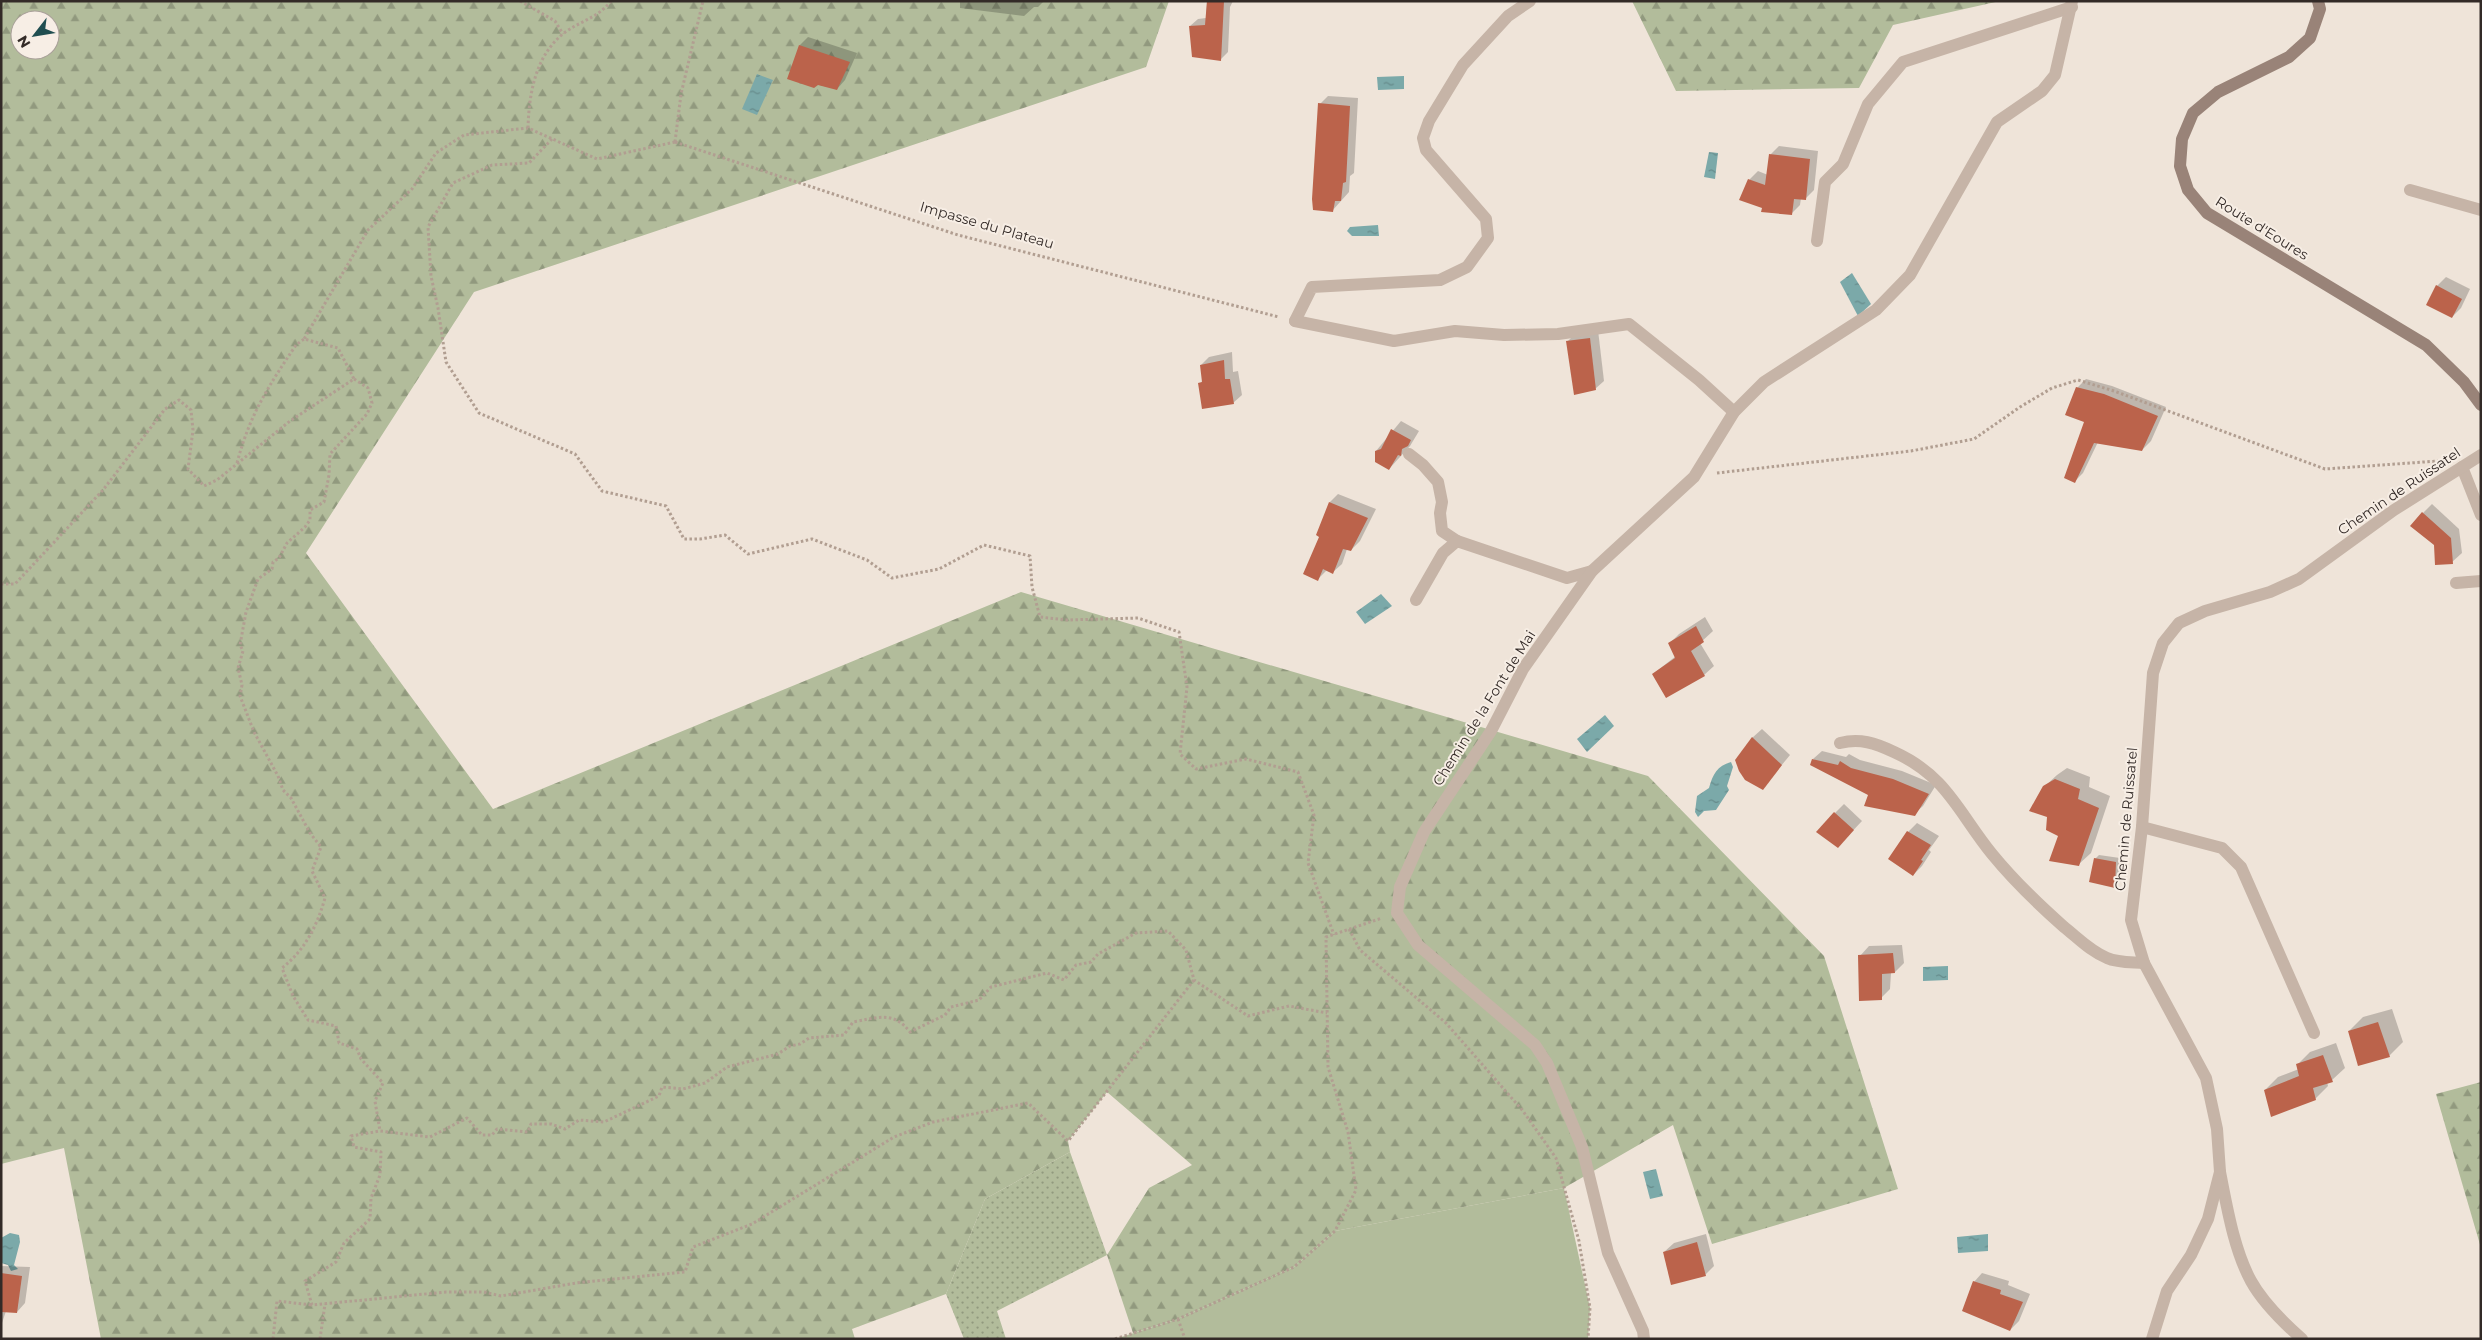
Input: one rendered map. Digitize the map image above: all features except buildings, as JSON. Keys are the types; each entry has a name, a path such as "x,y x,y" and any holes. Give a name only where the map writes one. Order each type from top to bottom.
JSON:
{"street":[{"path":"1530,1 1508,16 1463,65 1428,121 1422,138 1426,150 1486,218 1488,238 1467,267 1440,280 1312,287 1295,322 1394,341 1455,331 1504,335 1558,334 1629,324 1699,380 1734,412"},
{"name":"Route d'Eoures","path":"2318,1 2320,9 2310,38 2289,57 2218,92 2193,113 2182,139 2180,166 2188,190 2207,213 2426,345 2464,382 2481,404"},
{"path":"1817,241 1825,182 1843,164 1868,104 1903,62 2072,4"},
{"name":"Chemin de la Font de Mai","path":"1397,912 1400,887 1424,832 1491,730 1523,669 1592,571 1694,478 1734,412 1764,382 1876,310 1910,275 1997,122 2042,91 2055,75 2072,4"},
{"path":"2410,190 2481,210"},
{"path":"1409,454 1423,465 1438,482 1442,502 1440,513 1442,531 1458,541 1567,578 1592,571"},
{"name":"Chemin de Ruissatel","path":"2152,1339 2167,1291 2191,1256 2208,1218 2220,1172 2216,1129 2206,1078 2144,963 2131,920 2142,826 2153,673 2163,643 2179,623 2205,611 2270,592 2299,579 2394,510 2481,456"},
{"path":"2462,467 2481,514"},
{"path":"1416,600 1443,554 1458,541"},
{"path":"2456,583 2481,581"},
{"path":"1840,743 1855,739 1875,743 1912,760 1932,774 1947,789 1991,853 2024,892 2093,951 2114,960 2144,963"},
{"path":"2142,826 2222,848 2241,867 2314,1033"},
{"path":"1397,912 1418,945 1535,1045 1547,1063 1582,1147 1608,1253 1643,1330 1644,1339"},
{"path":"2220,1172 2230,1222 2251,1281 2285,1325 2302,1339"}],"path":[{"path":"520,1 555,21 563,34"},
{"path":"528,128 529,96 542,59 563,34 602,12 611,1"},
{"path":"237,464 246,431 257,406 296,346 304,339 368,230 412,188 436,153 464,135 528,128 597,159 674,142 681,94 702,1"},
{"path":"552,139 529,163 492,165 453,183 428,227 431,276 446,362 479,413 575,454 602,491 666,506 684,539 700,539 725,534 748,554 812,539 867,560 892,578 939,569 984,544 1030,556 1032,587 1040,617 1067,620 1138,618 1179,632 1188,687 1180,754 1196,769 1246,759 1298,772 1314,815 1308,863 1334,934"},
{"name":"Impasse du Plateau","path":"674,142 958,235 1295,322"},
{"path":"304,339 338,348 354,379 368,388 372,403 367,414 330,454 329,475 324,502 310,510 310,520 305,527 287,543 279,558 273,562 272,569 258,579 246,612 240,645 242,651 238,668 242,685 240,696 254,732 272,762 283,790 291,798 310,833 321,847 312,872 325,898 319,920 297,956 282,968 294,996 308,1020 336,1026 339,1043 357,1049 361,1059 383,1083 375,1101 380,1131"},
{"path":"1,584 14,584 103,490 166,409 179,400 190,410 193,430 188,469 204,486 217,480 290,421 354,379"},
{"path":"1694,478 1733,470 1911,451 1974,440 2020,407 2052,388 2078,380 2114,390 2325,470 2441,460"},
{"path":"1114,1339 1178,1319 1294,1267 1335,1231 1356,1190 1348,1132 1328,1067 1326,937 1397,912"},
{"path":"1349,929 1360,950 1446,1023 1523,1111 1556,1158 1579,1241 1590,1308 1588,1339"},
{"path":"312,1305 305,1281 336,1262 344,1243 370,1219 371,1198 380,1175 381,1152 354,1147 351,1136 380,1131 430,1137 467,1118 482,1134 492,1135 497,1128 528,1132 531,1124 551,1124 565,1129 579,1120 604,1122 659,1096 662,1087 683,1088 705,1083 727,1067 778,1054 790,1046 800,1044 809,1038 844,1035 853,1022 885,1016 901,1021 910,1032 945,1015 951,1007 979,1000 991,987 1047,973 1064,980 1076,965 1091,962 1098,954 1136,933 1168,931 1186,950 1194,980 1248,1016 1289,1006 1327,1013"},
{"path":"273,1339 277,1301 312,1305 446,1292 484,1292 501,1296 576,1283 685,1272 693,1247 752,1224 894,1137 933,1122 1028,1103 1068,1141 1194,980"},
{"path":"320,1339 325,1304"},
{"path":"1178,1319 1185,1339"}],"green space":[{"path":"1,1 1169,1 1146,67 474,292 306,553 493,809 1021,592 1648,776 1824,956 1898,1189 1712,1244 1673,1125 1564,1188 1335,1231 1294,1267 1178,1319 1133,1333 1107,1255 1149,1188 1192,1165 1107,1092 1068,1141 1070,1152 985,1199 946,1294 852,1329 855,1339 101,1339 64,1148 1,1164"},
{"path":"1632,1 2000,1 1893,25 1859,88 1676,91"},
{"path":"2481,1082 2481,1248 2436,1094"},
{"path":"1070,1152 1107,1255 997,1311 1006,1339 964,1339 946,1294 985,1199"},
{"path":"1564,1188 1590,1308 1588,1339 1115,1339 1178,1319 1294,1267 1335,1231"}],"water":[{"path":"757,74 773,80 757,115 742,109"},
{"path":"1404,76 1404,89 1378,90 1377,77"},
{"path":"1709,152 1718,153 1715,179 1704,177"},
{"path":"1378,225 1379,236 1352,236 1347,231 1350,227"},
{"path":"1852,273 1871,304 1858,316 1840,282"},
{"path":"1381,594 1392,606 1365,624 1356,612"},
{"path":"1605,715 1614,726 1587,752 1577,739"},
{"path":"1731,762 1733,767 1727,786 1729,790 1716,810 1704,811 1698,817 1695,812 1697,796 1709,788 1719,768"},
{"path":"1948,966 1948,980 1923,981 1923,967"},
{"path":"1656,1169 1663,1196 1650,1199 1643,1172"},
{"path":"10,1233 19,1235 20,1242 14,1265 18,1269 11,1271 8,1265 1,1263 1,1238"},
{"path":"1988,1234 1988,1251 1958,1253 1957,1237"}]}
